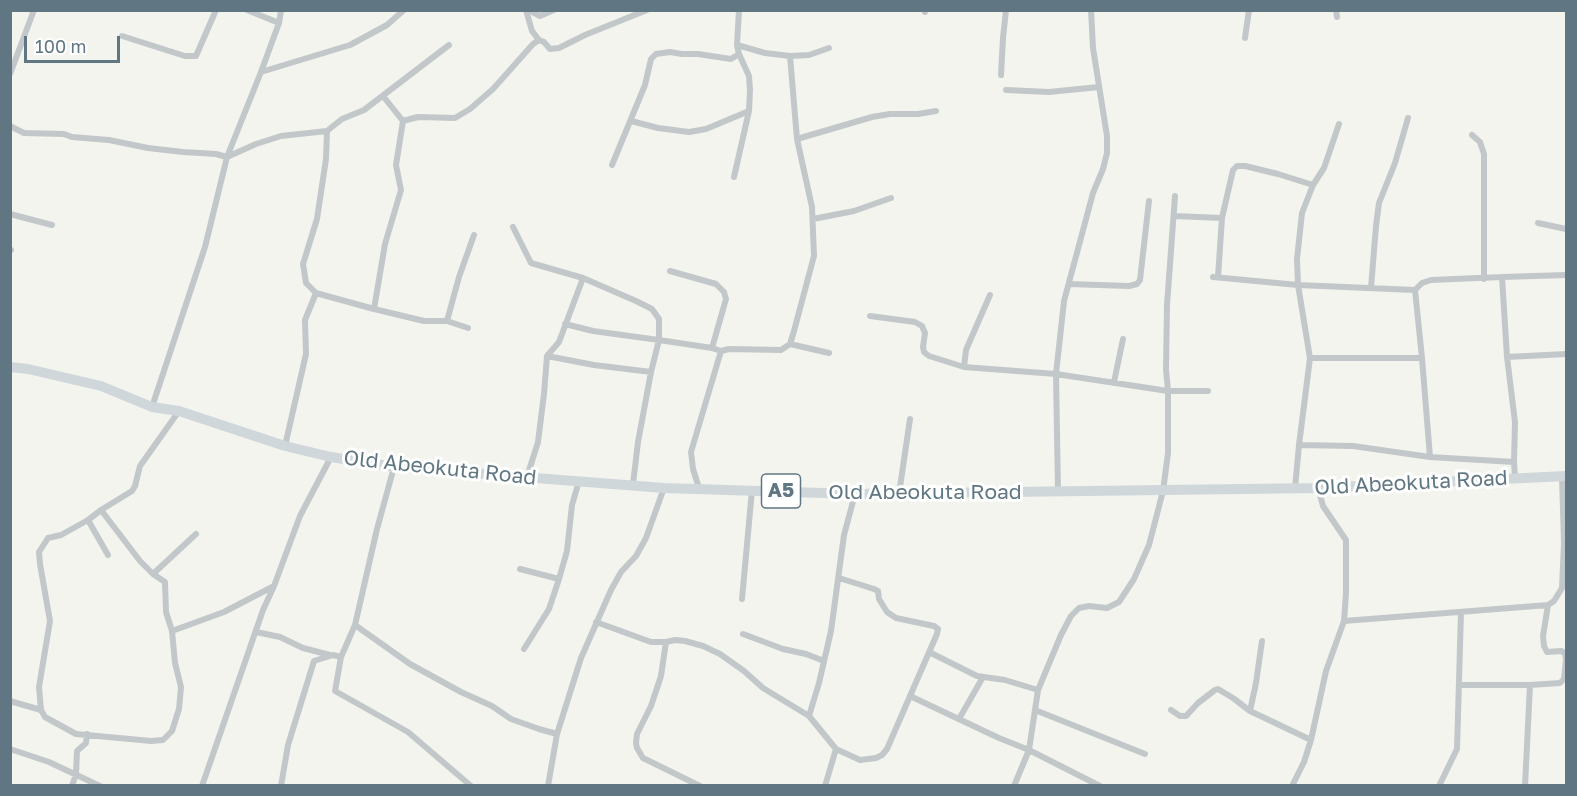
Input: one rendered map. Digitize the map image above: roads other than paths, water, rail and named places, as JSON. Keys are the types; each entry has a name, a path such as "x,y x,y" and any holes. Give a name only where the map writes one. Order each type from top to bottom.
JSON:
{"highway":[{"name":"Old Abeokuta Road","path":"10,367 101,386 152,407 179,411 285,446 331,457 394,467 664,488 855,494 1163,491 1318,488 1564,477"}],"street":[{"path":"10,74 34,10"},
{"path":"122,36 185,56 196,56 216,10"},
{"path":"247,10 279,23"},
{"path":"152,407 205,248 227,157 279,23 281,10"},
{"path":"261,72 350,45 387,25 405,10"},
{"path":"527,10 540,16 554,10"},
{"path":"527,10 532,31 550,49 559,48 647,10"},
{"path":"623,10 626,18"},
{"path":"734,177 749,111 750,90 749,76 737,45 739,10"},
{"path":"1001,75 1006,10"},
{"path":"1058,492 1056,374 1064,301 1090,202 1107,153 1107,136 1093,48 1091,10"},
{"path":"1245,38 1249,10"},
{"path":"403,121 418,117 455,118 462,114 493,89 539,40"},
{"path":"10,126 24,132 64,134 148,148 227,157 281,136 327,131 342,119 364,110 448,45"},
{"path":"737,45 790,56 809,55 829,48"},
{"path":"612,165 645,85 651,59 656,54 670,52 731,59 739,54"},
{"path":"565,324 593,332 721,351 729,349 781,350 790,344 814,256 812,207 797,139 790,56"},
{"path":"1006,90 1049,92 1099,87"},
{"path":"374,309 385,244 401,190 396,165 403,121 383,96"},
{"path":"631,121 658,128 689,132 706,129 749,111"},
{"path":"797,139 872,117 936,111"},
{"path":"1371,288 1379,203 1395,163 1408,118"},
{"path":"1295,488 1310,358 1298,285 1297,259 1302,213 1313,185 1324,168 1339,124"},
{"path":"327,131 326,159 319,208 303,264 306,283 316,293 424,321 447,321 468,328"},
{"path":"1472,135 1480,142 1484,154 1484,279"},
{"path":"1313,185 1278,174 1237,166 1233,170 1222,218 1215,277 1298,285 1415,290 1422,283 1431,280 1566,275"},
{"path":"1014,786 1029,750 1038,690 1071,616 1079,608 1089,606 1107,608 1119,602 1134,579 1149,545 1163,491 1168,453 1167,305 1175,196"},
{"path":"813,219 854,211 891,198"},
{"path":"1069,284 1129,286 1137,284 1140,280 1149,201"},
{"path":"10,214 52,225"},
{"path":"1173,216 1222,218"},
{"path":"1538,223 1566,229"},
{"path":"513,226 531,263 583,278 652,309 658,319 659,340 638,442 633,484"},
{"path":"447,321 459,277 474,236"},
{"path":"670,271 716,284 724,292 726,300 712,348"},
{"path":"1502,277 1507,357 1515,422 1515,478"},
{"path":"527,477 537,442 548,356 559,342 583,278"},
{"path":"1415,290 1430,457"},
{"path":"285,446 306,354 305,320 316,293"},
{"path":"964,367 966,351 990,295"},
{"path":"870,315 915,322 922,326 925,333 922,347 924,352 929,356 964,367 1056,374 1168,391 1208,391"},
{"path":"1114,382 1123,339"},
{"path":"790,344 829,353"},
{"path":"699,488 691,452 721,351"},
{"path":"1507,357 1566,354"},
{"path":"548,356 594,365 651,372"},
{"path":"1310,358 1422,358"},
{"path":"101,510 140,561 165,582 166,612 172,631 174,663 181,687 179,709 172,731 163,740 151,741 76,734 45,717 41,710 39,687 50,621 39,552 48,538 61,535 88,520 101,510 132,491 141,466 179,411"},
{"path":"899,494 910,418"},
{"path":"1299,445 1353,446 1430,457 1514,462"},
{"path":"202,786 263,610 300,516 331,457"},
{"path":"394,467 355,625 341,657 335,692 408,732 471,786"},
{"path":"1344,621 1548,605 1554,601 1562,588 1564,477"},
{"path":"524,649 549,609 559,579 567,551 572,505 579,480"},
{"path":"548,786 557,734 581,658 621,572 636,556 646,538 664,488"},
{"path":"1301,786 1293,783 1304,762 1311,740 1326,670 1344,621 1347,545 1344,535 1323,506 1318,488"},
{"path":"742,599 752,490"},
{"path":"809,716 831,631 844,535 855,494"},
{"path":"88,520 108,555"},
{"path":"153,574 196,534"},
{"path":"520,569 559,579"},
{"path":"597,622 646,641 685,641 720,654 763,688 809,716 836,749 860,760 876,758 886,749 938,629 934,626 896,618 887,612 879,599 878,591 839,578"},
{"path":"172,631 224,612 274,586"},
{"path":"1460,685 1560,683 1564,679 1565,653 1547,652 1544,646 1543,636 1548,605"},
{"path":"1439,786 1457,749 1461,612"},
{"path":"355,625 410,664 492,706 511,719 557,734"},
{"path":"256,632 280,637 303,648 341,657"},
{"path":"743,634 824,661"},
{"path":"666,642 661,676 651,705 637,734 637,748 643,758 700,786"},
{"path":"1250,711 1262,642"},
{"path":"929,652 983,677 1005,680 1038,690"},
{"path":"281,786 288,745 314,661 333,655"},
{"path":"959,719 983,677"},
{"path":"1525,786 1530,685"},
{"path":"1171,710 1180,716 1186,716 1216,689 1250,711 1311,740"},
{"path":"910,696 1029,750 1100,786"},
{"path":"10,701 41,710"},
{"path":"1035,710 1146,754"},
{"path":"72,786 76,774 77,751 86,742 87,734"},
{"path":"10,749 49,762 100,786"},
{"path":"825,786 836,749"}]}
